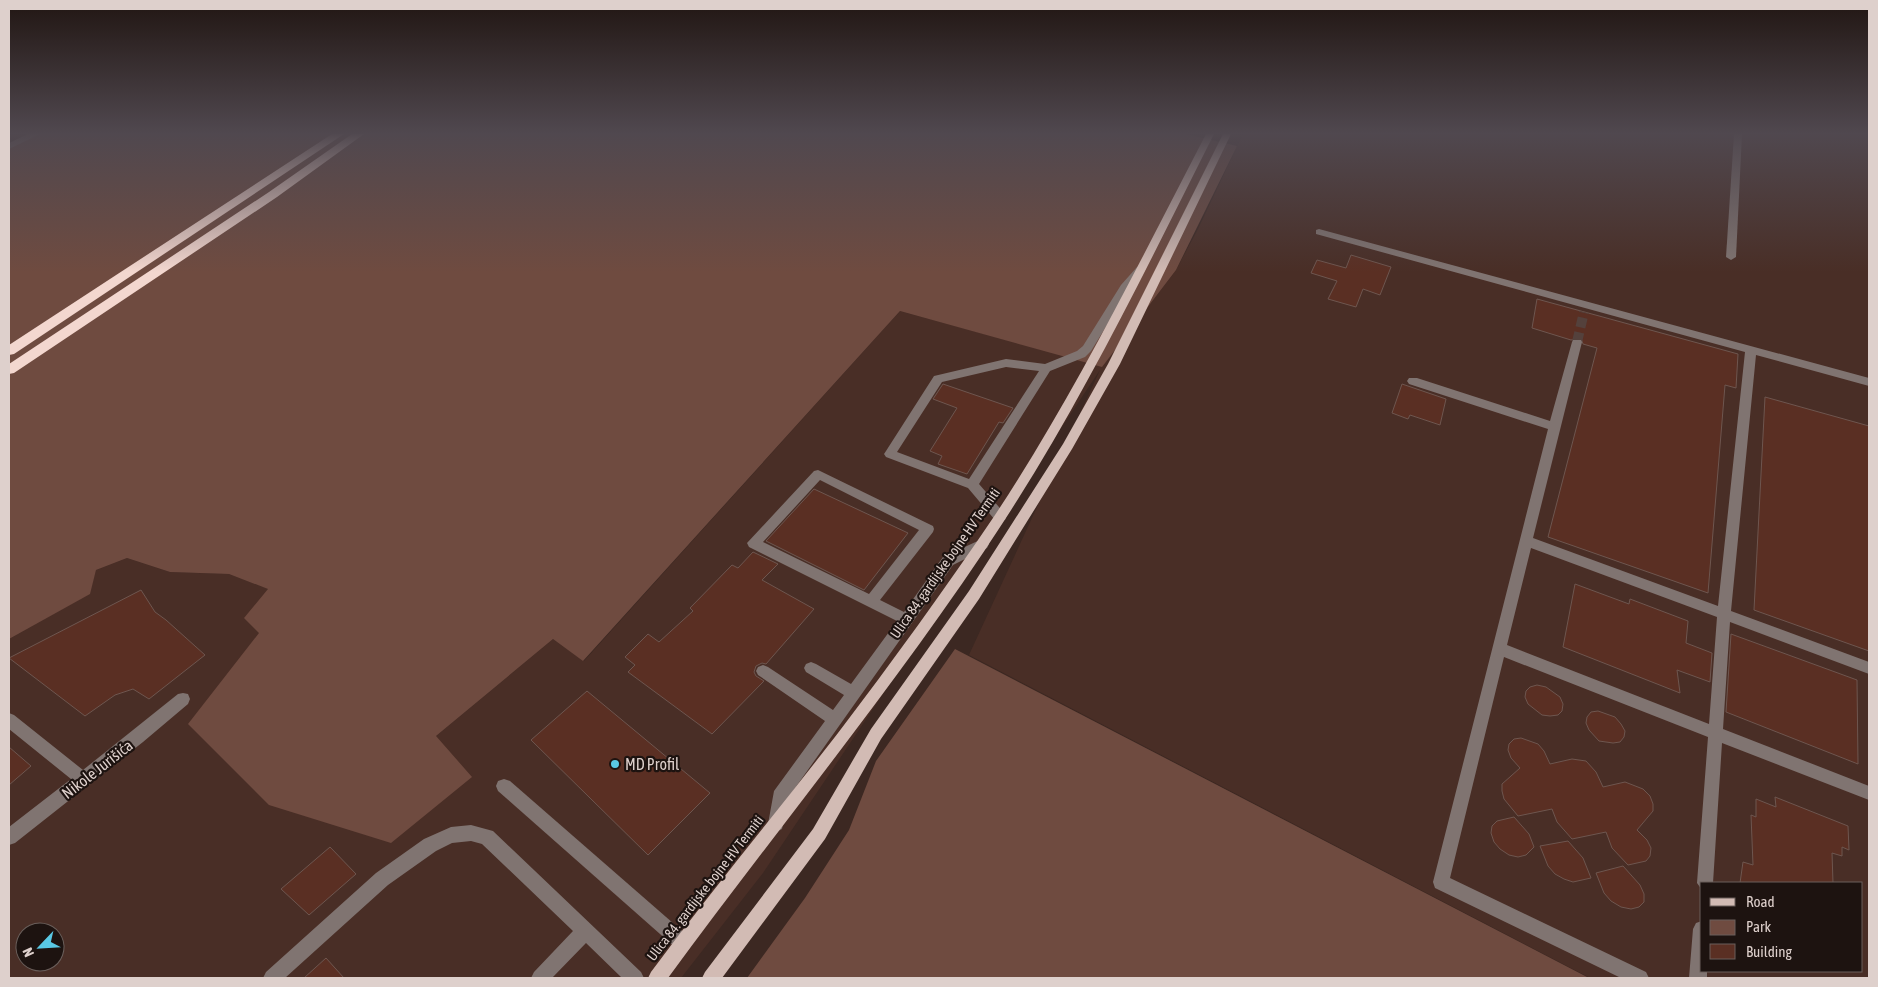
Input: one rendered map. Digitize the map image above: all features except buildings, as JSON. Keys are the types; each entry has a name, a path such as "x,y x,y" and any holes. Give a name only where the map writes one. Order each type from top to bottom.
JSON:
{"highway":[{"path":"9,351 269,180"},
{"path":"9,370 70,326 293,180"}],"main road":[{"name":"Ulica 84. gardijske bojne HV Termiti","path":"657,978 821,767 917,637 1000,517 1088,368 1187,180"},
{"path":"711,978 819,834 876,734 974,595 1064,454 1114,364 1204,180"}],"street":[{"path":"1731,257 1735,180"},
{"path":"1319,232 1585,308 1869,382"},
{"path":"1000,517 972,485 890,454 938,379 1006,363 1046,368 1081,354 1088,348 1124,288 1141,270"},
{"path":"1578,342 1554,427 1441,882 1640,978"},
{"path":"1705,882 1724,614 1750,350"},
{"path":"972,485 1046,368"},
{"path":"1413,381 1554,427"},
{"path":"871,601 928,530 818,474 754,543 871,601 906,618"},
{"path":"1527,541 1869,668"},
{"path":"776,824 780,796 906,618 948,561 982,544"},
{"path":"1500,650 1716,732 1869,793"},
{"path":"811,668 853,693"},
{"path":"763,671 834,719"},
{"name":"Nikole Jurišića","path":"9,836 183,698"},
{"path":"9,720 83,779"},
{"path":"504,786 683,943"},
{"path":"272,978 382,879 430,845 451,835 471,834 487,837 635,978"},
{"path":"540,978 585,931"},
{"path":"1698,978 1700,954"}],"shaded area":[{"path":"1221,180 1869,180 1869,978 1590,978 969,655 1100,370 763,873 681,978 9,978 9,639 89,594 96,570 127,558 170,572 229,574 269,589 436,736 553,639 584,661 900,311 1102,366 1176,270"}],"green space":[{"path":"9,180 1220,180 1176,270 1102,367 900,311 583,661 553,639 436,736 472,777 391,843 269,805 188,724 259,633 244,618 268,589 229,574 170,572 127,558 96,570 90,594 9,639"},
{"path":"955,649 1589,978 747,978 805,898 849,830 876,761"}],"tunnel":[{"path":"1577,342 1584,312"}],"place":[{"name":"MD Profil","path":"615,764"}]}
